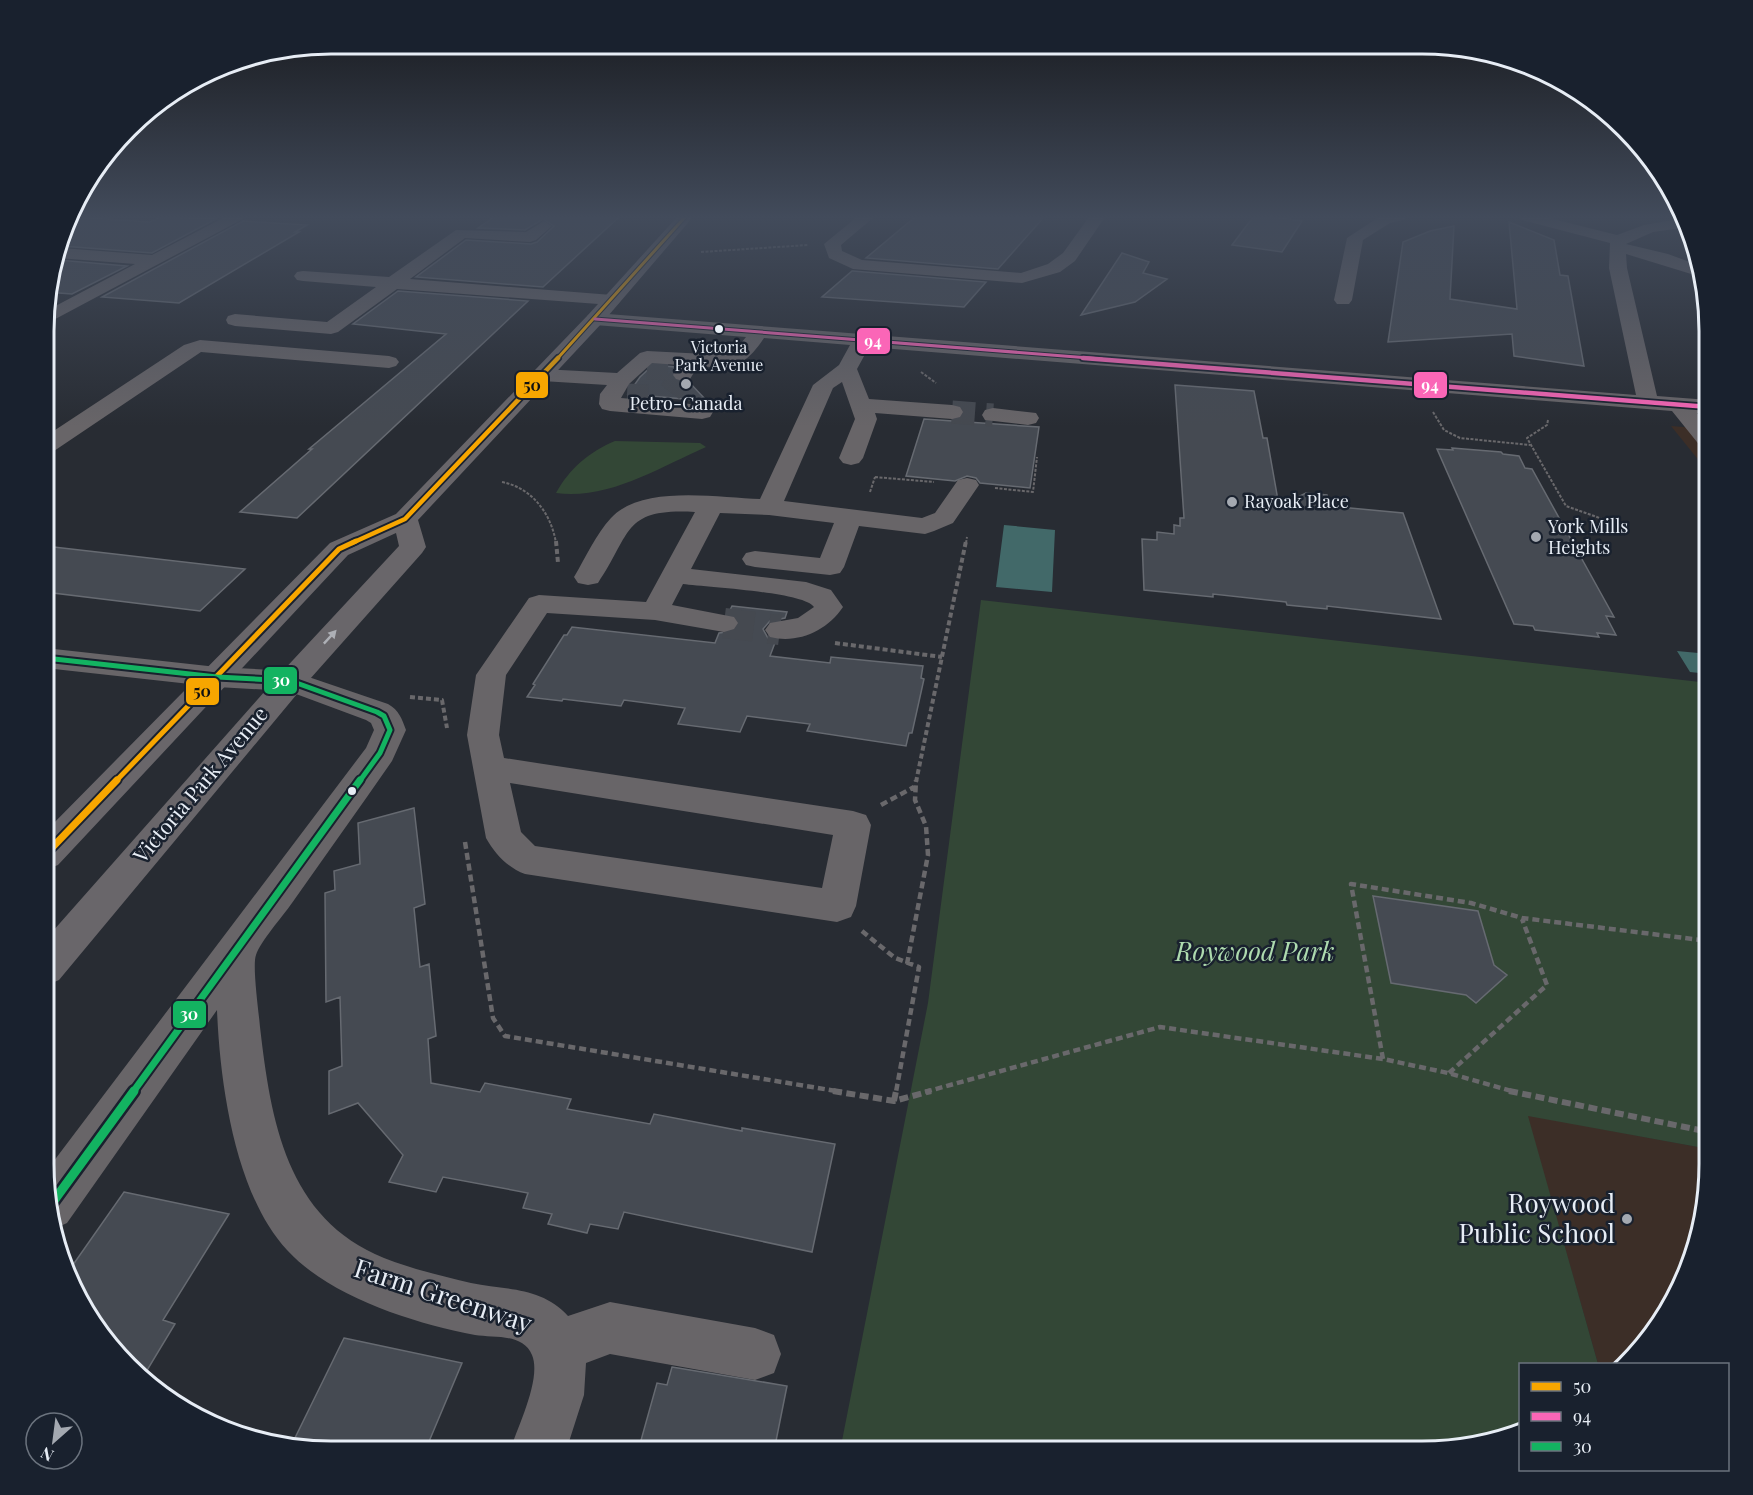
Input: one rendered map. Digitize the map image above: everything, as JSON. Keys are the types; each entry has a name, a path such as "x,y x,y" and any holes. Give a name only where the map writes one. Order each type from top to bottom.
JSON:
{"main road":[{"path":"54,846 339,549 405,519 624,287"},
{"name":"Victoria Park Avenue","path":"54,958 291,681 413,547 405,519"}],"street":[{"path":"55,313 104,287"},
{"path":"235,320 331,328 390,287"},
{"path":"443,287 612,300"},
{"path":"1343,300 1346,287"},
{"path":"1622,287 1648,402"},
{"path":"595,319 1699,405"},
{"path":"642,389 647,357 682,368 727,362 738,359 759,332"},
{"path":"769,507 824,385 847,369 857,353 861,340"},
{"path":"54,441 191,349 200,346 389,362"},
{"path":"847,369 866,419 851,458"},
{"path":"542,375 642,389 702,412"},
{"path":"1678,404 1699,430"},
{"path":"861,405 952,412"},
{"path":"993,415 1028,418"},
{"path":"588,577 622,521 641,510 666,503 769,507 925,526 944,519 967,485"},
{"path":"655,611 711,505"},
{"path":"755,559 830,567 849,517"},
{"path":"674,576 796,588 821,596 829,607 822,618 807,627 780,630"},
{"path":"491,769 526,772 853,825 837,906 525,858 504,838 483,735 491,675 539,604 655,611 724,622"},
{"path":"54,659 217,677 291,681 384,716 390,730 390,735 380,753 56,1198"},
{"name":"Farm Greenway","path":"235,950 243,1062 255,1125 274,1189 297,1226 321,1249 350,1269 384,1283 438,1299 528,1318 547,1331 559,1358 559,1387 541,1441"},
{"path":"555,1347 610,1328 755,1354"}],"path":[{"path":"1429,405 1444,430 1460,438 1531,445"},
{"path":"1548,416 1547,425 1527,438 1566,506 1608,521"},
{"path":"502,482 518,485 543,505 556,540 555,554 559,565"},
{"path":"907,964 928,855 926,826 915,800 915,787 968,535"},
{"path":"830,643 942,657"},
{"path":"398,696 442,700 448,735"},
{"path":"877,807 915,787"},
{"path":"463,829 493,1018 505,1036 894,1101 1160,1027 1383,1059 1448,1073 1517,1093 1699,1130"},
{"path":"1383,1059 1351,884 1471,903 1522,918 1699,940"},
{"path":"837,906 882,951 907,964 919,967 894,1101"},
{"path":"1448,1073 1547,985 1522,918"}],"shaded area":[{"path":"1671,426 1699,428 1699,461"},
{"path":"1004,525 1055,530 1052,592 996,587"},
{"path":"1677,651 1699,653 1699,673 1690,672"},
{"name":"Roywood Public School","path":"1527,1115 1699,1147 1694,1218 1678,1270 1662,1302 1630,1347 1615,1363 1598,1363"}],"green space":[{"path":"615,441 700,443 706,447 651,473 614,487 576,494 556,493 567,476 581,462 597,450"},
{"name":"Roywood Park","path":"981,600 1699,682 1699,1147 1528,1116 1598,1363 1519,1363 1519,1423 1476,1436 1422,1441 842,1441 928,1003"}],"building":[{"path":"57,287 86,287 72,294 56,293"},
{"path":"121,287 206,287 179,303 102,297"},
{"path":"834,287 982,287 964,307 822,297"},
{"path":"1100,287 1156,287 1135,302 1081,315"},
{"path":"1396,287 1451,287 1450,299 1517,309 1515,287 1570,287 1584,366 1514,356 1512,334 1388,342"},
{"path":"398,291 528,301 297,518 240,512 312,449 309,449 446,334 353,324"},
{"path":"653,365 675,367 671,375 674,380 682,383 689,382 707,401 628,394 640,377"},
{"name":"Rayoak Place","path":"1175,385 1254,391 1263,438 1267,438 1279,506 1306,493 1327,495 1329,506 1403,513 1441,619 1327,606 1327,609 1287,605 1286,602 1213,594 1213,597 1144,590 1142,539 1157,540 1157,532 1174,534 1174,525 1180,526 1180,518 1184,518"},
{"path":"924,419 1039,427 1030,488 980,483 976,478 967,476 955,481 906,476"},
{"name":"York Mills Heights","path":"1452,448 1501,452 1519,456 1525,468 1532,469 1614,617 1606,616 1616,635 1597,633 1599,637 1535,630 1533,626 1514,624 1437,449 1453,450"},
{"path":"54,547 245,569 200,611 54,593"},
{"path":"732,606 787,612 785,618 770,621 763,629 768,638 776,640 770,656 830,663 831,657 923,666 921,678 924,679 912,733 909,733 906,746 807,731 810,724 747,716 740,732 678,724 685,708 624,700 621,706 527,697 564,635 567,635 572,627 715,643 719,633 735,631 740,624 736,616 728,614"},
{"path":"414,808 425,904 414,908 420,967 429,964 436,1036 428,1039 431,1083 480,1092 485,1083 571,1099 567,1109 650,1124 654,1114 742,1131 742,1128 835,1144 812,1252 624,1212 618,1229 590,1224 587,1233 548,1224 552,1214 523,1208 528,1193 443,1177 436,1192 389,1182 403,1155 358,1103 329,1114 329,1071 342,1066 340,997 326,1002 325,893 335,890 334,871 360,864 358,823"},
{"path":"1373,896 1478,911 1494,965 1507,975 1476,1003 1466,995 1391,983"},
{"path":"124,1192 229,1214 163,1320 175,1324 147,1371 123,1347 101,1318 73,1265"},
{"path":"344,1338 462,1363 429,1441 294,1439"},
{"path":"672,1367 787,1386 776,1441 641,1441 657,1383 667,1385"}],"tunnel":[{"path":"647,368 668,369"},
{"path":"670,392 683,375"},
{"path":"627,395 648,396"},
{"path":"952,412 993,415"},
{"path":"724,623 780,630"}],"transit line":[{"name":"50","path":"54,846 339,549 405,519 623,287"},
{"name":"94","path":"595,319 1699,406"},
{"name":"30","path":"54,659 217,677 291,681 377,712 384,716 390,730 380,753 56,1198"}],"place":[{"name":"Victoria Park Avenue","path":"719,329"},
{"name":"Petro-Canada","path":"686,384"},
{"name":"Rayoak Place","path":"1232,502"},
{"name":"York Mills Heights","path":"1536,537"},
{"name":"Roywood Public School","path":"1627,1219"}]}
